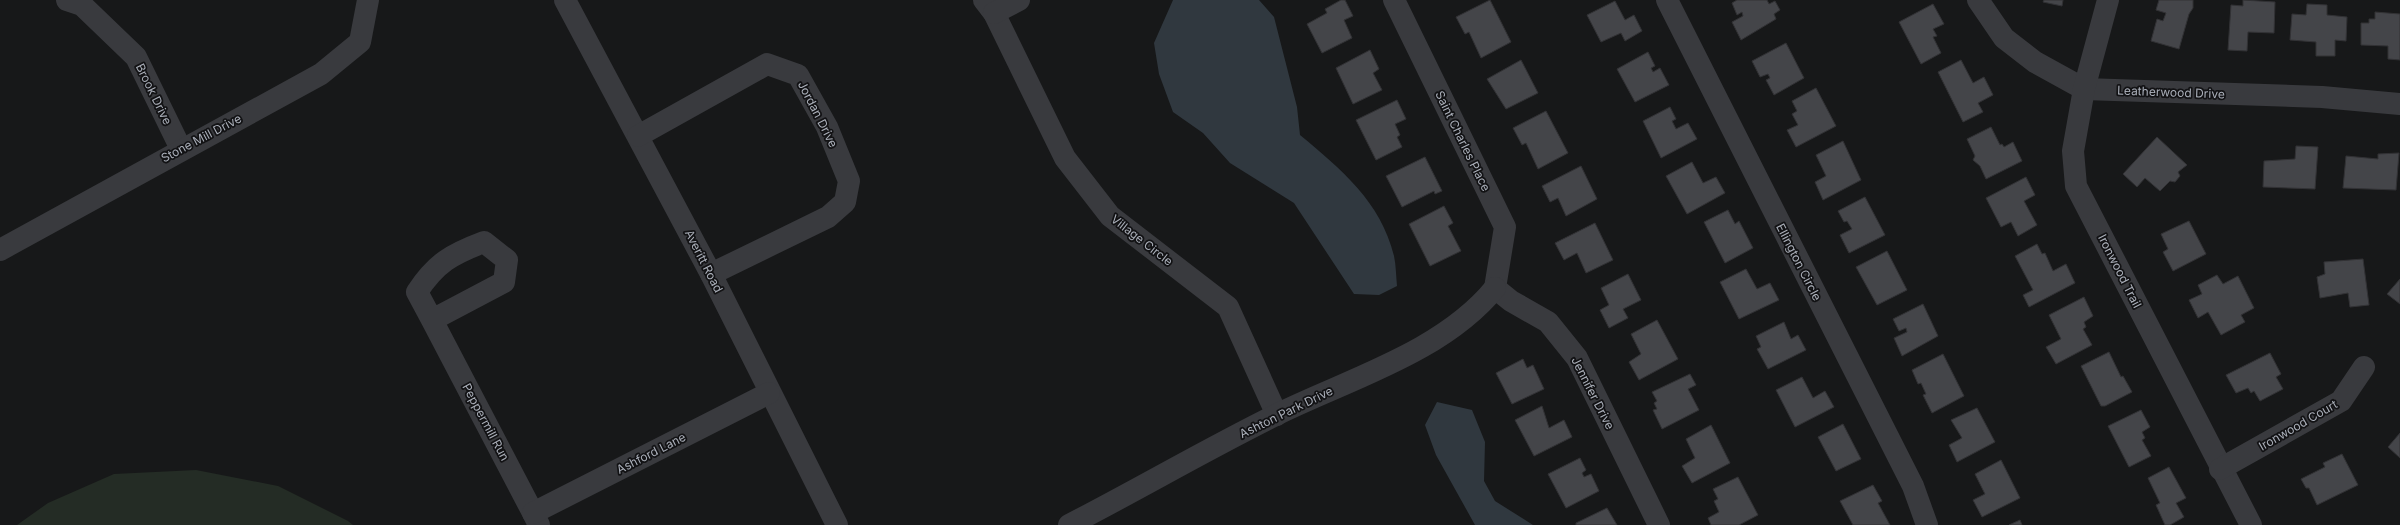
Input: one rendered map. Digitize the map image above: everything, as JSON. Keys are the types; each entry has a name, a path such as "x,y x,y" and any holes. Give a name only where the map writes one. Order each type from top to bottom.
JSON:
{"street":[{"name":"Brook Drive","path":"67,0 82,5 136,57 180,149"},
{"name":"Stone Mill Drive","path":"0,250 326,69 360,42 368,0"},
{"name":"Averitt Road","path":"565,0 711,274 769,393 837,525"},
{"name":"Village Circle","path":"1019,0 989,7 1065,158 1110,216 1228,307 1277,415"},
{"name":"Saint Charles Place","path":"1394,0 1505,227 1495,288"},
{"name":"Ellington Circle","path":"1667,0 1913,486 1927,525"},
{"name":"Leatherwood Drive","path":"1978,0 2004,38 2035,62 2084,89 2322,97 2400,104"},
{"name":"Ironwood Trail","path":"2108,0 2084,89 2073,151 2076,186 2220,469 2251,525"},
{"name":"Jordan Drive","path":"638,136 767,64 798,75 827,127 849,181 845,202 828,217 711,274"},
{"name":"Ashton Park Drive","path":"1070,525 1277,415 1423,347 1482,304 1495,288"},
{"name":"Jennifer Drive","path":"1495,288 1511,301 1548,322 1577,358 1659,525"},
{"name":"Peppermill Run","path":"432,320 536,519"},
{"name":"Ironwood Court","path":"2220,469 2341,401 2364,367"},
{"name":"Ashford Lane","path":"536,519 769,393"}],"shaded area":[{"path":"1173,0 1259,0 1274,17 1297,107 1300,135 1358,188 1380,219 1395,259 1397,286 1379,295 1354,294 1294,203 1230,163 1203,133 1173,112 1159,74 1154,43"},
{"path":"1437,402 1472,410 1485,442 1484,481 1495,501 1533,525 1475,525 1436,455 1425,425"},
{"path":"196,470 278,486 348,521 353,525 17,525 48,503 114,474"}],"building":[{"path":"1341,0 1345,0 1353,16 1344,20 1352,38 1322,53 1307,24 1327,13 1325,9"},
{"path":"1490,0 1511,42 1481,58 1469,32 1465,34 1456,17"},
{"path":"1737,0 1767,0 1769,4 1775,1 1780,10 1774,14 1776,19 1741,40 1732,22 1743,16 1742,12 1737,15 1732,3"},
{"path":"2044,0 2063,0 2062,6 2043,2"},
{"path":"2159,0 2193,0 2193,8 2189,14 2179,49 2151,41 2157,19 2163,21 2166,13 2156,10"},
{"path":"2243,0 2275,2 2274,33 2248,32 2247,51 2228,50 2231,5 2243,6"},
{"path":"1615,1 1625,20 1634,15 1642,31 1625,41 1621,33 1601,42 1587,15"},
{"path":"1933,4 1944,24 1933,29 1937,36 1933,37 1941,53 1921,64 1899,22"},
{"path":"2307,4 2327,5 2327,15 2347,17 2346,41 2335,40 2335,56 2316,56 2316,42 2290,40 2292,14 2306,15"},
{"path":"2375,12 2400,14 2400,60 2388,59 2388,46 2361,45 2361,23 2369,23 2369,19 2375,19"},
{"path":"1786,43 1804,78 1774,95 1766,80 1770,78 1768,74 1760,77 1752,61"},
{"path":"1370,50 1379,69 1373,73 1382,90 1353,104 1336,68"},
{"path":"1648,52 1655,66 1651,68 1653,72 1660,68 1669,85 1635,102 1617,69"},
{"path":"1521,60 1538,93 1506,109 1487,79"},
{"path":"1961,60 1973,83 1984,77 1993,95 1978,103 1983,112 1963,122 1938,72"},
{"path":"1816,88 1836,126 1796,147 1787,130 1798,125 1792,114 1797,111 1792,101"},
{"path":"1397,100 1406,119 1395,124 1400,135 1397,137 1402,147 1376,160 1356,120"},
{"path":"1670,107 1676,119 1672,121 1676,129 1688,123 1697,139 1661,158 1643,121"},
{"path":"1546,111 1568,153 1538,169 1526,143 1522,145 1513,128"},
{"path":"1991,127 2000,145 2002,144 2004,147 2013,142 2022,161 1986,179 1980,166 1973,160 1975,156 1967,139"},
{"path":"2157,137 2187,165 2178,172 2180,176 2175,182 2170,181 2160,191 2145,178 2137,187 2123,174"},
{"path":"1843,141 1861,180 1823,200 1815,182 1826,176 1816,155"},
{"path":"2296,146 2318,147 2315,189 2263,187 2264,161 2295,159"},
{"path":"2399,153 2396,190 2343,188 2346,156 2378,159 2378,154"},
{"path":"1425,157 1442,191 1435,194 1434,191 1402,207 1386,176"},
{"path":"1692,162 1703,183 1716,177 1725,193 1687,214 1666,176"},
{"path":"1581,166 1597,199 1566,216 1558,198 1550,202 1542,186"},
{"path":"2026,177 2035,195 2024,201 2037,225 2018,236 2011,222 2001,227 1986,198"},
{"path":"1865,197 1885,235 1849,253 1840,235 1852,229 1847,221 1844,222 1838,211"},
{"path":"1444,206 1453,223 1448,226 1461,251 1430,266 1409,224"},
{"path":"1728,210 1735,224 1739,221 1753,248 1725,263 1704,222"},
{"path":"2189,221 2206,254 2173,271 2163,252 2168,249 2161,234"},
{"path":"1595,223 1613,260 1586,273 1577,253 1564,260 1555,243"},
{"path":"2037,244 2042,254 2045,253 2053,271 2066,264 2075,283 2029,307 2023,295 2033,290 2015,256"},
{"path":"1887,251 1907,290 1877,305 1856,267"},
{"path":"2363,259 2369,305 2350,307 2348,293 2320,298 2317,277 2325,274 2324,262"},
{"path":"1746,269 1757,289 1770,283 1779,300 1739,319 1720,282"},
{"path":"1628,274 1641,300 1623,309 1628,318 1609,328 1600,310 1609,305 1601,288"},
{"path":"2217,275 2223,284 2238,276 2254,308 2241,315 2245,322 2221,335 2208,312 2198,318 2189,300 2202,294 2198,285"},
{"path":"2400,279 2400,304 2387,294"},
{"path":"2084,297 2093,316 2084,322 2086,327 2083,329 2092,345 2056,364 2046,347 2061,339 2049,315"},
{"path":"1923,304 1938,336 1902,356 1894,338 1907,332 1906,328 1899,331 1893,319"},
{"path":"1657,320 1678,359 1639,380 1629,362 1641,354 1631,334"},
{"path":"1784,322 1791,339 1798,335 1806,350 1768,369 1757,349 1761,347 1756,336"},
{"path":"2109,352 2121,377 2123,376 2132,392 2105,406 2101,406 2081,366"},
{"path":"2270,353 2281,374 2276,377 2283,389 2260,401 2254,391 2251,393 2248,388 2236,393 2226,375"},
{"path":"1943,354 1964,396 1932,413 1923,395 1926,394 1921,383 1918,384 1912,370"},
{"path":"1523,359 1527,368 1533,365 1544,389 1512,404 1496,373"},
{"path":"1690,374 1696,385 1688,389 1699,410 1662,429 1653,410 1657,409 1654,403 1657,401 1652,392"},
{"path":"1802,377 1813,398 1825,391 1834,407 1795,427 1776,390"},
{"path":"1542,406 1549,428 1564,420 1572,437 1534,456 1515,420"},
{"path":"1977,408 1995,442 1957,462 1949,445 1962,438 1951,420"},
{"path":"2141,410 2150,427 2142,432 2145,438 2142,440 2151,456 2129,467 2108,426"},
{"path":"1843,424 1861,459 1836,471 1818,437"},
{"path":"1711,425 1730,463 1692,483 1682,466 1695,458 1686,439"},
{"path":"2400,433 2400,458 2388,447"},
{"path":"2342,454 2358,485 2317,505 2309,488 2306,488 2301,479 2325,467 2323,463"},
{"path":"1580,458 1586,470 1582,473 1584,477 1591,474 1599,491 1566,508 1548,474"},
{"path":"2001,460 2020,498 1982,517 1973,500 1985,494 1975,474"},
{"path":"2169,467 2186,498 2176,503 2184,517 2170,525 2165,525 2156,505 2160,503 2148,478"},
{"path":"1738,477 1758,515 1739,525 1711,525 1708,518 1719,512 1714,501 1718,499 1713,489"},
{"path":"1873,485 1882,501 1878,503 1890,525 1853,525 1840,501"},
{"path":"1607,508 1617,525 1576,525 1576,523"},
{"path":"2020,520 2022,525 2009,525"}]}
